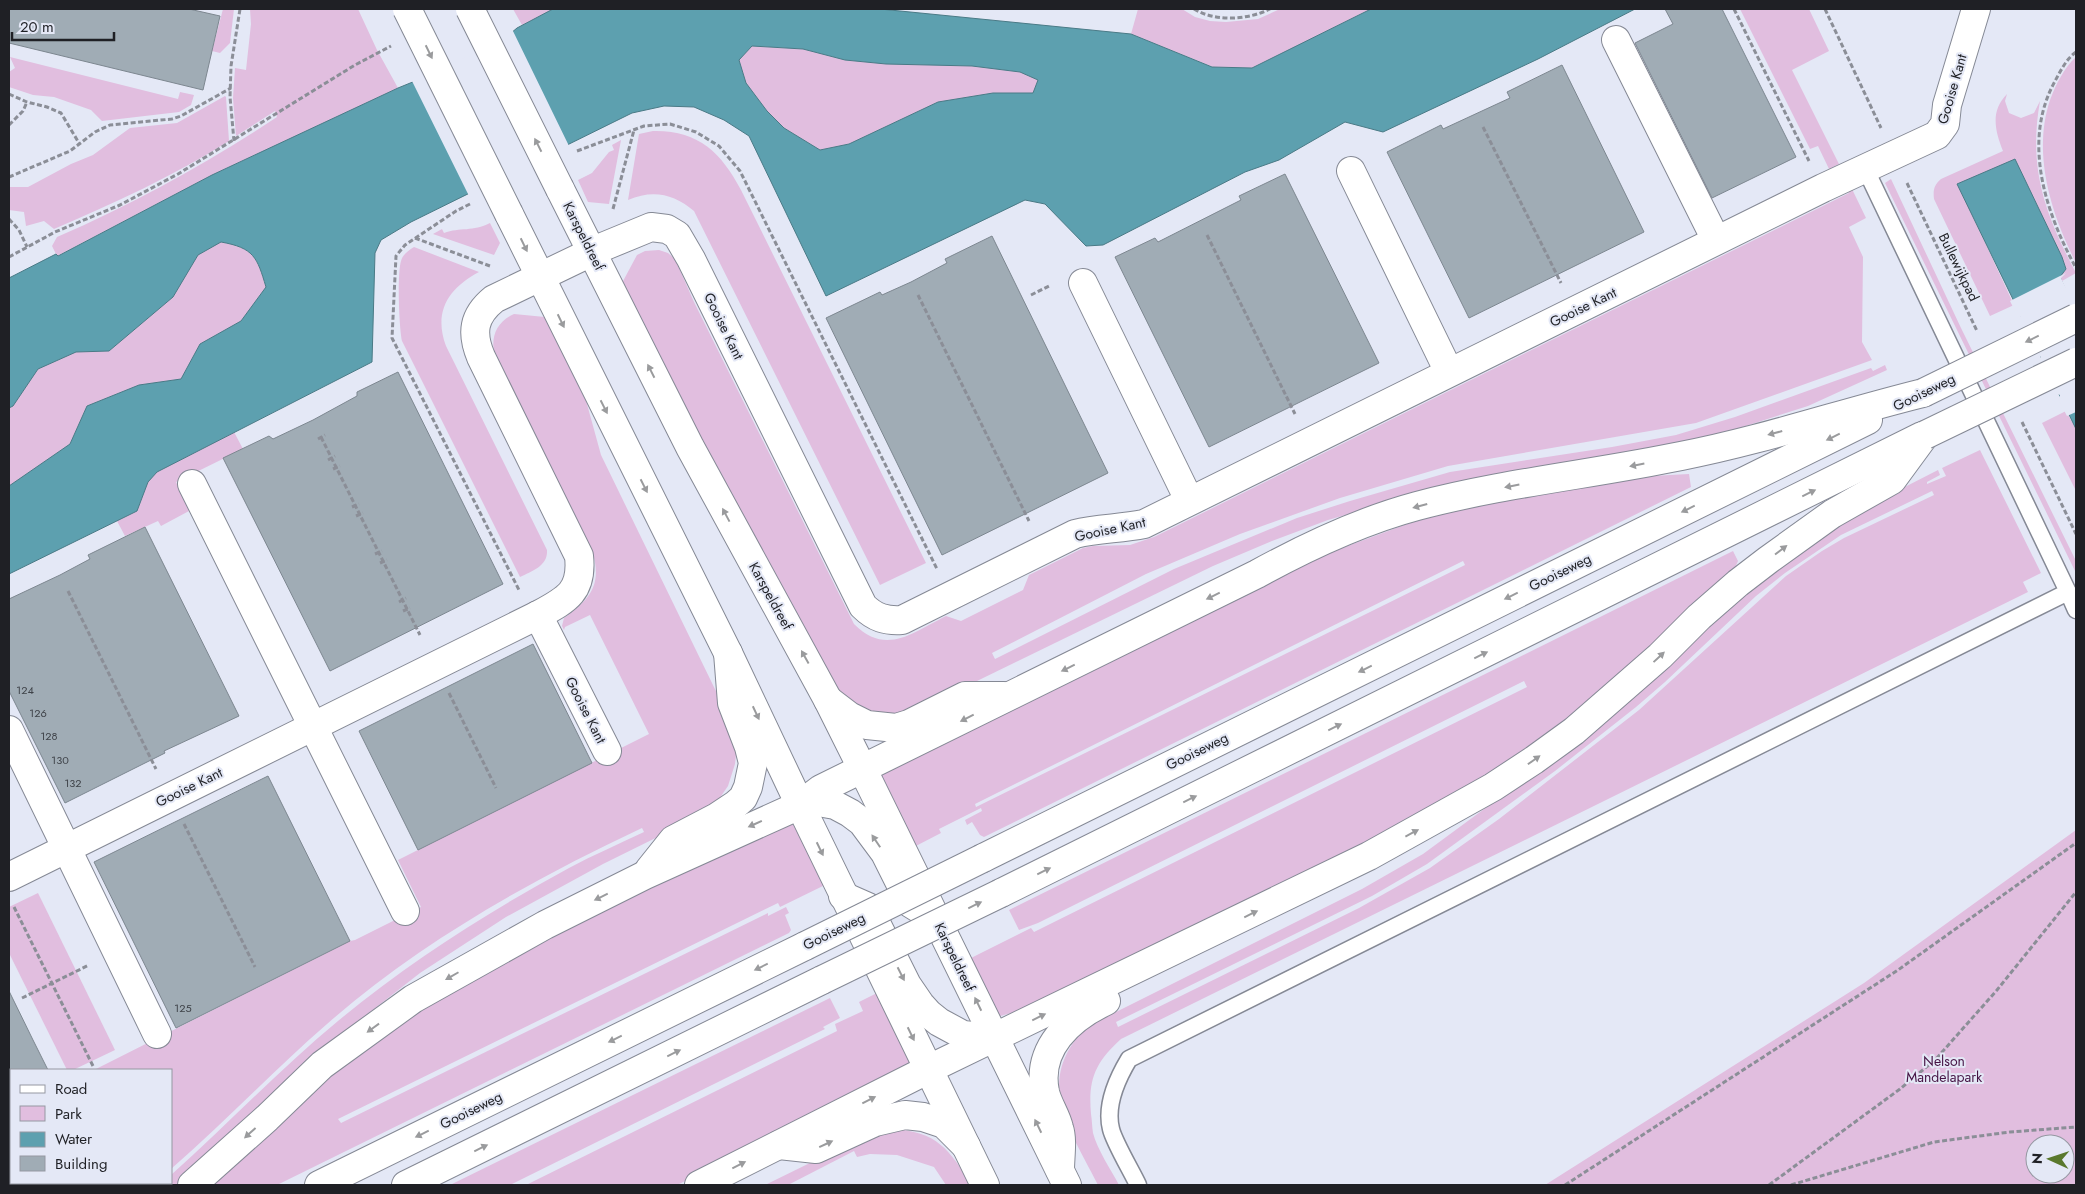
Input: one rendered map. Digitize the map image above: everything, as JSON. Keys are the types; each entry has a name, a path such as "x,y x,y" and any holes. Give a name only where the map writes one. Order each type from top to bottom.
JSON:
{"main road":[{"path":"407,9 728,654 843,896 986,1185"},
{"name":"Karspeldreef","path":"470,9 690,446 828,700 1063,1178"},
{"name":"Gooise Kant","path":"9,877 563,602 572,594 579,579 579,556 481,357 475,337 475,326 484,306 494,299 592,252 651,227 662,228 677,235 691,259 859,598 864,606 878,618 890,621 902,620 1075,534 1096,529 1122,529 1144,524 1716,240 1937,135 1945,124 1947,105 1976,9"},
{"path":"1616,40 1716,240"},
{"path":"1351,171 1449,372"},
{"path":"1083,283 1189,500"},
{"name":"Gooiseweg","path":"319,1185 1913,396 2076,318"},
{"path":"406,1185 2076,362"},
{"path":"192,1185 267,1118 322,1065 413,999 507,945 645,876 800,805 821,789 863,770 1257,574 1308,546 1371,521 1458,496 1684,456 1913,396"},
{"path":"699,1185 929,1070 1207,936 1396,842 1493,787 1534,760 1618,694 1738,583 1820,522 1892,480 1925,435"},
{"path":"192,484 405,911"},
{"name":"Gooise Kant","path":"535,616 607,751"},
{"path":"645,876 673,840 717,817 735,805 743,798 748,787 753,763 750,747 732,703 728,654"},
{"path":"828,700 848,716 867,725 896,728 909,724 965,696 1010,696"},
{"path":"9,730 157,1034"},
{"path":"800,805 818,802 835,805 862,822 885,854 910,903 936,919"},
{"path":"843,896 868,907 907,985 929,1014 939,1022 964,1035 995,1038"},
{"path":"1063,1178 1060,1129 1045,1090 1046,1066 1052,1044 1065,1029 1091,1008 1187,964 1207,936"},
{"path":"779,1145 816,1149 875,1122 904,1115 923,1117 944,1124 966,1146"}],"lane":[{"path":"1865,168 2076,610"},
{"path":"1138,1185 1111,1130 1110,1109 1114,1090 1120,1074 1129,1059 2068,592"}],"path":[{"path":"234,142 231,66 240,9"},
{"path":"1194,9 1200,13 1223,17 1243,17 1270,9"},
{"path":"1734,9 1823,188"},
{"name":"Bullewijkpad","path":"1824,9 1980,336"},
{"path":"9,257 55,232 128,200 178,174 234,142 355,65 398,43"},
{"path":"2076,52 2064,67 2049,93 2040,120 2038,142 2048,204 2062,241 2076,268"},
{"path":"9,177 62,154 94,132 110,124 172,119 181,116 231,88"},
{"path":"9,94 27,102 47,106 61,113 79,144"},
{"path":"9,125 23,111 27,102"},
{"path":"1483,127 1557,275"},
{"path":"615,202 634,130"},
{"path":"9,219 19,230 27,247"},
{"path":"1206,235 1292,406"},
{"path":"416,238 483,263"},
{"path":"918,295 1026,514"},
{"path":"406,368 535,616"},
{"path":"2019,417 2076,534"},
{"path":"321,437 420,635"},
{"path":"68,591 152,760"},
{"path":"446,688 496,788"},
{"path":"182,819 255,967"},
{"path":"1564,1185 1898,970 2076,843"},
{"path":"1769,1185 1900,1089 1936,1059 1997,990 2076,892"},
{"path":"13,905 94,1066"},
{"path":"22,998 117,950"},
{"path":"1791,1185 1934,1142 2010,1132 2076,1127"}],"green space":[{"path":"223,9 234,9 230,43 220,53 212,51"},
{"path":"250,9 358,9 377,50 398,88 212,175 57,256 52,246 57,237 114,211 170,182 224,151 277,117 275,111 236,136 233,98 235,68 246,70 251,24"},
{"path":"513,9 555,9 522,25"},
{"path":"1138,9 1182,9 1195,17 1210,21 1226,22 1258,19 1280,9 1371,9 1252,68 1213,67 1131,34"},
{"path":"1740,9 1809,9 1829,51 1792,70 1839,164 1829,169 1818,146 1810,149"},
{"path":"752,46 803,49 845,60 886,64 972,66 1020,72 1038,80 1033,93 993,93 938,102 849,144 820,150 784,128 767,111 746,83 739,60"},
{"path":"10,57 178,99 180,92 194,95 191,105 179,112 102,121 91,110 54,97 33,95 9,87 9,72 15,68"},
{"path":"2076,57 2076,263 2052,204 2044,162 2043,141 2045,120 2050,100 2061,77"},
{"path":"2007,94 2005,101 2009,113 2021,118 2034,113 2040,101 2036,148 2042,190 2056,231 2076,273 2062,281 2060,277 2066,269 2054,242 1964,182 1958,184 2014,305 1990,316 1934,199 1934,188 1941,179 2003,151 1996,129 1996,114 1998,107"},
{"path":"225,96 229,141 165,177 54,229 44,221 26,226 24,212 9,210 9,187 28,187 71,164 93,155 130,128 177,123"},
{"path":"653,131 683,134 695,139 716,154 733,177 926,563 880,585 694,211 679,201 663,195 646,195 628,200 639,134"},
{"path":"621,140 609,204 588,202 578,180 592,173 609,152 614,150 612,145"},
{"path":"1891,179 1961,328 2076,561 2076,573 1885,183"},
{"path":"1852,189 1866,218 1849,227 1863,257 1862,342 1872,360 1696,423 1448,466 1340,498 1240,534 1146,574 992,653 995,659 1174,569 1297,518 1350,501 1450,472 1612,447 1676,435 1735,417 1871,368 1873,371 1885,365 1887,370 1808,406 1705,439 1387,503 1328,520 1213,566 938,700 913,709 890,714 867,711 855,705 843,697 834,686 733,503 622,283 637,255 645,251 659,250 668,253 675,259 694,302 854,624 866,634 877,639 888,640 910,634 946,616 961,621 1023,590 1029,575 1083,548 1130,545 1154,537 1849,193 1848,191"},
{"path":"490,223 500,243 494,255 433,234 442,229 444,233 478,228"},
{"path":"220,242 240,247 252,255 260,268 266,287 241,321 200,344 181,379 139,385 87,406 70,444 9,486 9,408 13,406 38,369 76,352 109,351 173,297 198,255"},
{"path":"414,247 479,272 459,285 446,302 441,322 442,333 446,346 547,550 547,556 542,564 520,577 402,341 399,301 400,268 403,256"},
{"path":"514,314 545,317 579,375 601,455 730,720 737,745 735,764 728,786 717,802 696,818 603,864 506,917 420,973 342,1034 181,1181 176,1185 160,1185 172,1184 172,1174 295,1058 393,978 509,902 578,863 644,832 642,828 559,869 477,915 399,967 362,994 327,1024 172,1168 172,1069 96,1069 421,907 398,860 649,734 590,615 565,627 564,630 562,626 564,618 581,604 592,590 596,573 595,562 592,550 495,356 493,343 496,331 508,317"},
{"path":"2066,411 2076,429 2076,491 2042,423"},
{"path":"234,432 243,449 176,482 189,511 161,526 158,521 125,536 117,521 137,511 148,482 157,472"},
{"path":"1980,450 2041,573 2023,582 2028,592 1121,1039 1099,1064 1092,1081 1090,1102 1093,1133 1101,1153 1119,1185 1098,1185 1068,1124 1062,1105 1059,1085 1062,1066 1071,1046 1088,1026 1362,889 1423,854 1551,760 1750,587 1850,515 1938,470 1940,475 1927,482 1927,484 1946,476 1942,468","holes":["1932,491 1934,495 1844,538 1786,576 1639,710 1499,819 1430,868 1359,908 1118,1027 1116,1022 1372,896 1427,864 1555,771 1636,707 1756,596 1785,573 1841,535"]},
{"path":"1689,474 1691,487 984,837 980,835 972,822 967,825 965,820 982,811 981,808 939,829 941,833 912,848 878,773 1318,557 1407,524 1458,509 1633,477","holes":["1463,561 1465,565 976,807 975,804"]},
{"path":"1733,551 1738,561 1734,570 1641,658 1536,745 1419,817 1025,1009 997,1017 967,960 1031,928 1034,932 1527,687 1524,681 1038,923 1019,930 1009,910"},
{"path":"793,822 827,884 780,907 778,903 338,1119 341,1123 768,913 768,916 786,907 789,913 785,915 791,930 789,933 277,1185 207,1185 306,1093 450,989 655,884"},
{"name":"Nelson Mandelapark","path":"2076,830 2076,1185 1545,1185 1864,983"},
{"path":"38,893 115,1050 75,1069 67,1069 9,953 9,907"},
{"path":"879,992 914,1063 787,1131 677,1185 526,1185 837,1031 835,1024 863,1011 859,1002"},
{"path":"830,998 840,1018 823,1027 825,1029 510,1185 450,1185"},
{"path":"9,1111 10,1184 152,1184 9,1185"},
{"path":"891,1129 907,1131 931,1138 949,1152 972,1185 946,1185 934,1167 897,1155 870,1154 857,1157 854,1151 788,1185 765,1185 865,1136"}],"water":[{"path":"553,9 880,9 1131,34 1212,67 1252,68 1371,9 1635,9 1538,59 1383,132 1345,122 1279,160 1245,172 1103,245 1086,246 1045,204 1025,200 826,296 749,136 724,120 694,107 664,106 632,113 411,222 381,240 375,253 372,362 157,472 148,482 137,511 9,574 9,486 70,444 87,406 139,385 181,379 200,344 241,321 266,287 257,261 252,255 241,247 221,242 198,255 173,297 109,351 76,352 38,369 13,406 9,408 9,278 56,254 58,256 212,175 398,88 491,50 517,28","holes":["752,46 803,49 845,60 886,64 972,66 1020,72 1038,80 1033,93 993,93 938,102 849,144 820,150 784,128 767,111 746,83 739,60"]},
{"path":"2015,159 2066,269 2060,277 2076,314 2076,429 1957,184"}],"pier":[{"path":"512,29 569,146 469,196 411,79 490,48"},
{"path":"2066,273 2061,278 2076,308 2076,412 2067,416 2059,401 2060,395 2055,393 2040,362 2041,357 2036,354 2021,323 2021,317 2017,315 2010,301"}],"building":[{"path":"9,9 189,9 220,16 203,90 9,43"},
{"path":"1665,9 1722,9 1796,157 1712,198 1635,43 1673,24"},
{"path":"1562,65 1644,232 1469,318 1387,152 1441,125 1443,129 1510,98 1507,92"},
{"path":"1285,174 1379,363 1209,447 1115,257 1155,238 1158,242 1241,200 1239,196"},
{"path":"992,236 1108,473 942,555 826,318 880,292 882,295 911,282 947,263 945,259"},
{"path":"398,372 503,584 330,671 223,458 269,436 273,439 313,420 357,396 357,392"},
{"path":"145,527 239,716 164,751 165,753 65,803 9,691 9,599 60,575 90,559 88,555"},
{"path":"533,644 592,763 418,850 359,731"},
{"path":"268,776 350,941 176,1028 94,862"},
{"path":"9,991 48,1069 9,1070"}]}
